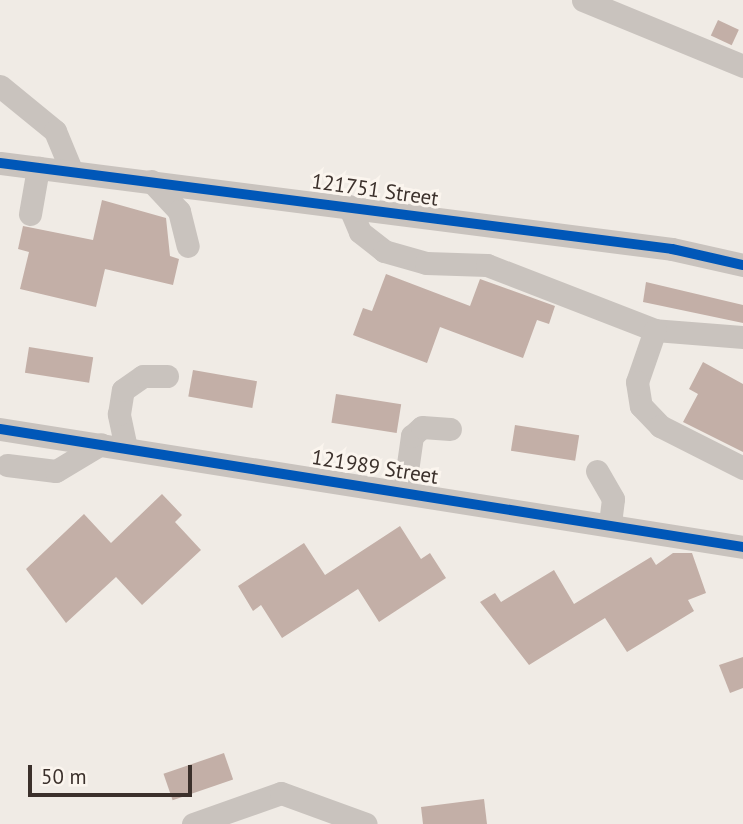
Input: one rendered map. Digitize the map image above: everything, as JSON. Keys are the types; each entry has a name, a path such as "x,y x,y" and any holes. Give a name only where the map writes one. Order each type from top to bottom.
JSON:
{"street":[{"path":"583,0 743,66"},
{"path":"0,86 55,131 72,172"},
{"name":"121751 Street","path":"0,163 672,249 743,265"},
{"path":"30,214 37,168"},
{"path":"151,181 179,211 188,246"},
{"path":"349,206 360,232 384,251 426,263 496,267 655,330 743,337"},
{"path":"655,330 638,368 641,407 660,426 743,468"},
{"path":"126,448 119,414 123,390 143,376 167,376"},
{"name":"121989 Street","path":"0,429 610,523 743,547"},
{"path":"404,492 415,432 450,429"},
{"path":"7,465 56,471 101,444"},
{"path":"597,471 613,499 610,523"},
{"path":"193,824 281,793 366,824"}],"building":[{"path":"718,20 739,30 732,45 711,35"},
{"path":"102,200 166,218 170,256 179,259 173,285 105,269 96,307 20,289 29,252 18,249 23,226 93,240"},
{"path":"386,274 470,306 480,279 555,306 549,324 537,320 523,358 440,327 427,363 353,335 363,308 372,311"},
{"path":"646,282 743,305 743,323 643,302"},
{"path":"29,347 93,357 89,383 25,373"},
{"path":"703,362 743,384 743,452 683,422 698,394 689,389"},
{"path":"193,370 257,381 252,408 188,397"},
{"path":"336,394 401,404 397,433 331,423"},
{"path":"515,425 579,435 575,461 511,451"},
{"path":"162,494 182,515 175,522 201,550 142,605 116,577 66,623 26,569 84,514 111,543"},
{"path":"400,526 421,559 430,553 446,578 379,622 358,589 282,638 261,605 253,611 238,586 304,543 325,575"},
{"path":"673,553 692,553 706,593 688,600 694,611 627,652 605,618 529,665 480,602 495,593 501,602 554,570 574,604 651,557 656,565"},
{"path":"743,657 743,688 730,693 719,665"},
{"path":"224,753 233,779 173,800 163,774"},
{"path":"484,799 487,824 423,824 421,807"}],"cycle path":[{"path":"0,163 672,249 743,265"},
{"path":"0,429 743,547"}]}
